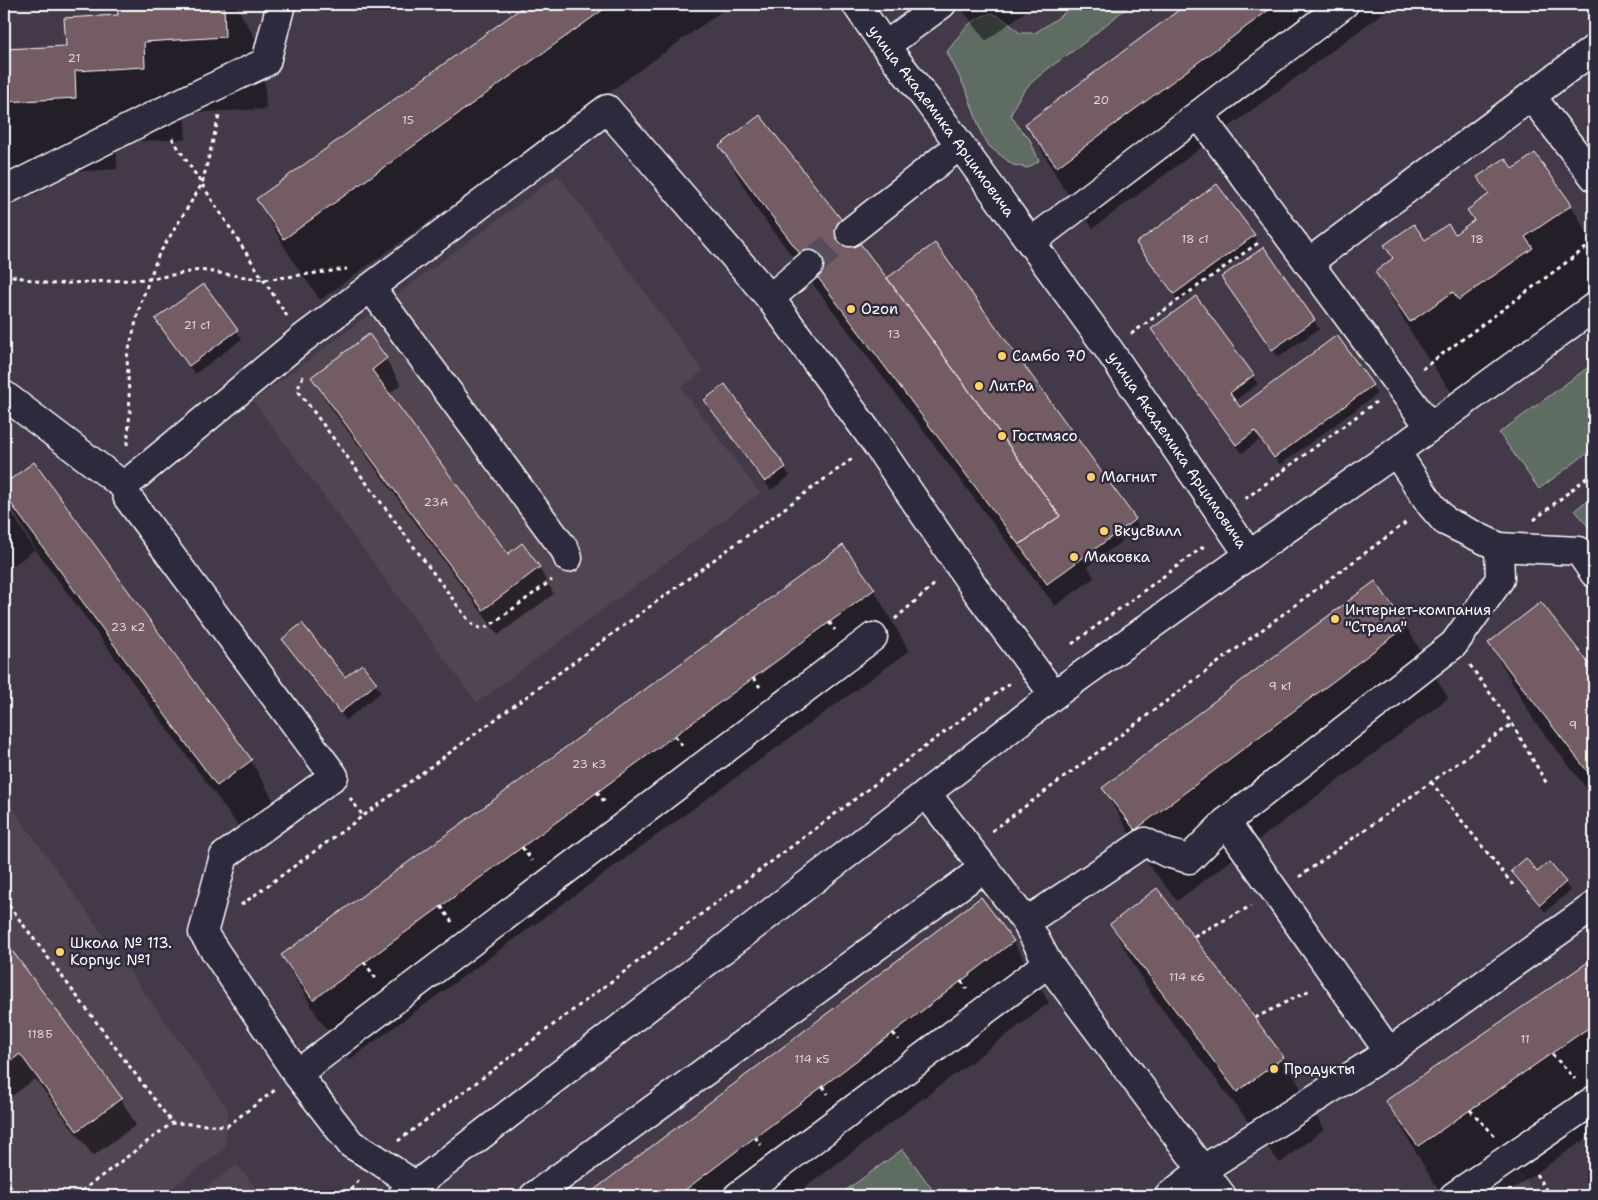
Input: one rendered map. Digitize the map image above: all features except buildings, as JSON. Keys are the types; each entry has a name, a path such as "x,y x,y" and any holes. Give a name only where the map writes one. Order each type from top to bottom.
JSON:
{"street":[{"path":"4,192 157,114 266,62 281,4"},
{"name":"улица Академика Арцимовича","path":"856,4 1109,350 1249,555 1430,428 1594,307"},
{"path":"885,46 942,4"},
{"path":"1031,242 1344,4"},
{"path":"1308,264 1594,49"},
{"path":"1531,96 1594,177"},
{"path":"124,486 302,339 607,109 770,298 875,442 959,564 1054,695"},
{"path":"1199,115 1430,428"},
{"path":"850,232 960,145"},
{"path":"770,298 809,265"},
{"path":"371,288 565,550 568,558"},
{"path":"4,395 124,486 128,498 334,776 224,856 203,933 297,1074 351,1144 375,1158 409,1191 1054,695 1249,555"},
{"path":"1396,452 1431,504 1445,521 1500,547 1579,551 1594,574"},
{"path":"1026,922 1145,842 1167,854 1189,859 1226,822 1454,644 1500,579 1500,547"},
{"path":"297,1074 873,637"},
{"path":"926,793 1026,922 1048,963 1222,1196"},
{"path":"1226,822 1388,1052"},
{"path":"534,1196 977,858"},
{"path":"1169,1196 1202,1170 1388,1052 1594,906"},
{"path":"738,1196 1048,963"},
{"path":"1454,1196 1594,1100"}],"path":[{"path":"124,486 130,411 128,357 141,302 158,256 202,184 228,80"},
{"path":"157,114 302,339"},
{"path":"1109,350 1281,227"},
{"path":"4,274 50,284 150,279 200,270 264,280 352,268"},
{"path":"309,370 303,376 299,392 468,621 476,628 485,628 492,624 557,576 565,569 568,558"},
{"path":"203,933 875,442"},
{"path":"1500,547 1594,472"},
{"path":"977,858 1431,504"},
{"path":"1072,644 1230,527"},
{"path":"873,637 959,564"},
{"path":"1454,644 1512,724 1547,784"},
{"path":"375,1158 1032,666"},
{"path":"1194,936 1276,893 1512,724"},
{"path":"1431,782 1512,885"},
{"path":"4,899 172,1123"},
{"path":"1255,1018 1335,976"},
{"path":"1552,1054 1576,1080"},
{"path":"75,1196 172,1123 227,1126 297,1074"},
{"path":"684,1191 688,1196"}],"shaded area":[{"path":"558,175 703,371 681,388 760,493 477,703 253,401"},
{"name":"Школа № 113. Корпус №1","path":"4,796 228,1109 225,1149 161,1196 4,1196"},
{"path":"237,1164 260,1193 257,1196 195,1196"},
{"path":"1518,1170 1537,1196 1483,1196"}],"green space":[{"path":"1074,4 1132,4 1040,75 1022,93 1011,115 1019,128 1029,138 1039,161 1028,168 1013,165 990,147 982,135 967,92 947,52 971,23 984,16 992,13 1005,20 1020,33 1035,33 1062,15"},
{"path":"1594,363 1594,448 1539,489 1499,433"},
{"path":"1594,495 1594,534 1575,510"},
{"path":"903,1149 937,1196 838,1196"}],"tunnel":[{"path":"809,265 850,232"}],"place":[{"name":"Ozon","path":"851,309"},
{"name":"Самбо 70","path":"1002,356"},
{"name":"Лит.Ра","path":"979,386"},
{"name":"Гостмясо","path":"1002,436"},
{"name":"Магнит","path":"1091,477"},
{"name":"ВкусВилл","path":"1104,531"},
{"name":"Маковка","path":"1074,557"},
{"name":"Интернет-компания \"Стрела\"","path":"1335,619"},
{"name":"Школа № 113. Корпус №1","path":"60,952"},
{"name":"Продукты","path":"1274,1069"}]}
